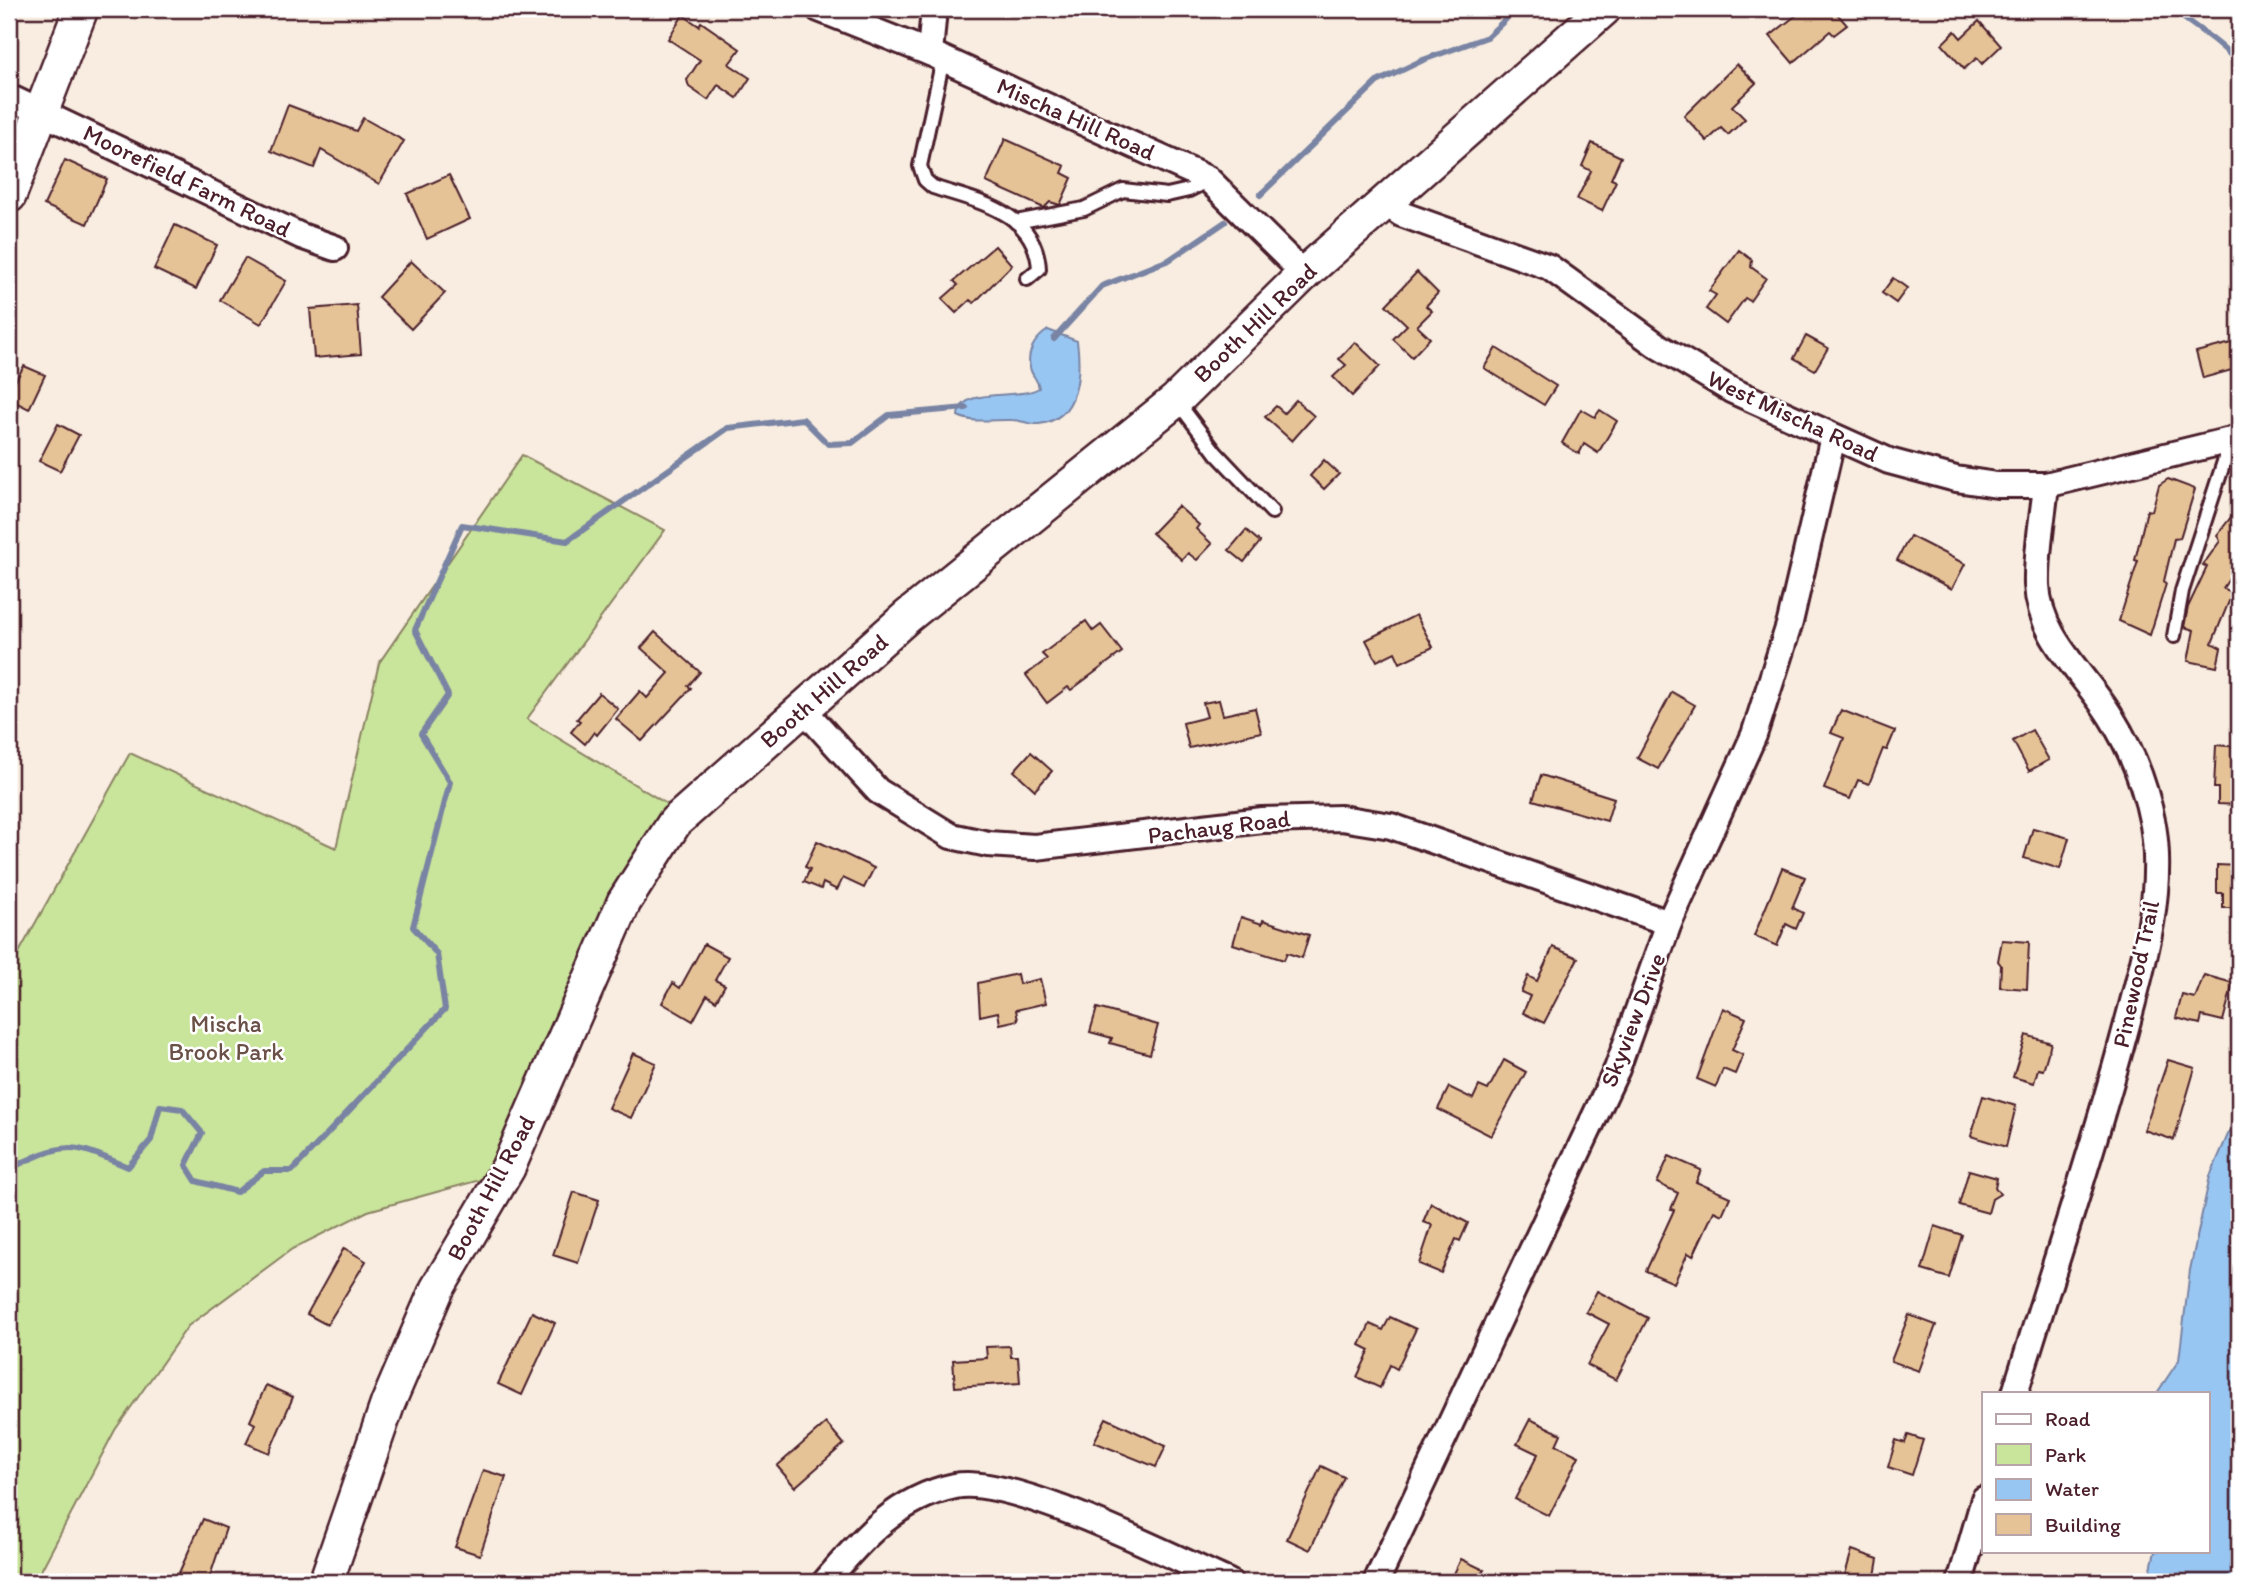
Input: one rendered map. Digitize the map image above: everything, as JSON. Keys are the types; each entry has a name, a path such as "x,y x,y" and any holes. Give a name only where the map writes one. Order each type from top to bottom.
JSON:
{"street":[{"path":"9,196 81,9"},
{"name":"Mischa Hill Road","path":"819,9 936,56 1209,180 1304,274"},
{"path":"934,9 936,56"},
{"name":"Booth Hill Road","path":"326,1582 388,1403 437,1289 508,1168 624,902 675,822 908,616 1176,400 1304,274 1604,9"},
{"name":"Moorefield Farm Road","path":"9,97 301,236 335,248"},
{"name":"West Mischa Road","path":"1384,202 1401,214 1549,267 1658,346 1731,390 1889,461 1956,479 1997,485 2046,485 2235,439"},
{"name":"Skyview Drive","path":"1377,1582 1617,1069 1669,923 1754,735 1790,622 1833,437"},
{"name":"Pinewood Trail","path":"2015,1392 2108,1093 2140,972 2155,894 2153,828 2135,766 2111,717 2052,637 2037,586 2046,485"},
{"name":"Pachaug Road","path":"803,709 878,791 951,836 988,844 1035,847 1262,820 1341,818 1391,826 1669,923"},
{"path":"825,1582 858,1542 887,1516 915,1500 957,1485 1000,1488 1053,1506 1229,1582"},
{"path":"1960,1582 1982,1506"}],"lane":[{"path":"936,56 920,166 925,180 933,187 1000,209 1026,230 1038,248 1039,269 1027,279"},
{"path":"1016,222 1084,209 1123,190 1167,195 1189,190 1209,180"},
{"path":"1176,400 1216,453 1272,512"},
{"path":"2174,636 2182,591 2235,439"}],"green space":[{"name":"Mischa Brook Park","path":"522,455 665,530 527,719 675,809 630,860 491,1177 368,1211 292,1249 188,1326 115,1430 35,1582 9,1582 9,964 12,965 130,753 336,848 379,663"}],"water":[{"path":"1048,330 1077,341 1078,379 1075,392 1063,413 1053,420 1039,424 1015,420 971,420 958,416 961,406 969,400 1030,392 1039,388 1029,359 1035,342"},
{"path":"2239,1075 2239,1582 2148,1582 2155,1552 2210,1552 2210,1392 2158,1392 2179,1360 2190,1270 2210,1176 2230,1130"}],"building":[{"path":"1804,9 1833,9 1847,25 1834,35 1830,31 1793,63 1770,36"},
{"path":"683,15 699,26 701,22 740,49 729,64 750,78 737,98 718,85 708,100 689,87 687,80 700,60 668,39"},
{"path":"1979,21 2001,46 1982,64 1977,58 1964,69 1942,44 1955,31 1961,38"},
{"path":"1737,64 1756,83 1732,106 1745,119 1728,135 1721,128 1707,141 1684,116"},
{"path":"288,105 356,131 363,118 404,141 379,184 321,150 314,168 271,151"},
{"path":"1005,139 1065,166 1062,173 1072,178 1060,205 1050,202 1044,208 986,182"},
{"path":"1592,143 1621,157 1611,179 1616,181 1602,211 1577,199 1591,171 1582,166"},
{"path":"65,160 107,179 87,224 44,205"},
{"path":"449,175 470,219 427,239 407,194"},
{"path":"175,225 217,245 196,289 154,269"},
{"path":"995,246 1012,265 974,303 970,300 956,313 942,299 958,285 954,281"},
{"path":"1739,250 1752,260 1751,267 1766,278 1750,301 1745,298 1726,324 1706,309 1716,295 1709,291"},
{"path":"245,258 286,281 261,324 220,300"},
{"path":"411,261 445,293 411,329 378,297"},
{"path":"1417,272 1438,293 1426,306 1432,311 1417,326 1430,338 1412,357 1393,339 1407,325 1386,305"},
{"path":"1893,278 1907,288 1896,303 1882,293"},
{"path":"357,305 361,354 314,358 310,309"},
{"path":"1806,336 1828,348 1815,370 1794,358"},
{"path":"2239,341 2239,368 2203,378 2196,352"},
{"path":"1355,342 1380,366 1352,396 1333,377 1346,365 1339,359"},
{"path":"1496,348 1556,386 1544,405 1484,368"},
{"path":"24,366 45,375 29,409 9,399 9,392"},
{"path":"1296,400 1314,416 1292,441 1265,417 1276,406 1284,413"},
{"path":"1581,409 1595,417 1600,410 1617,421 1598,453 1584,444 1579,454 1562,443"},
{"path":"58,424 79,435 60,471 39,461"},
{"path":"1324,460 1339,474 1324,489 1310,476"},
{"path":"2168,479 2195,489 2180,538 2174,539 2164,581 2166,584 2150,635 2119,621 2138,561 2135,560 2147,510 2152,511 2159,485"},
{"path":"1178,506 1199,525 1196,529 1212,544 1197,560 1188,553 1182,560 1152,533"},
{"path":"2239,507 2239,552 2232,561 2237,567 2223,588 2232,594 2212,643 2221,648 2217,667 2188,661 2194,630 2184,627 2188,607 2207,567 2203,565 2220,541 2217,535"},
{"path":"1246,530 1260,542 1244,562 1229,550"},
{"path":"1910,536 1965,564 1952,589 1897,560"},
{"path":"1416,615 1433,647 1400,663 1395,652 1377,661 1366,640"},
{"path":"1086,621 1093,631 1101,625 1122,652 1071,690 1068,687 1047,703 1026,675 1047,659 1042,654"},
{"path":"655,632 700,672 688,686 691,688 642,741 616,719 640,691 647,698 669,673 641,648"},
{"path":"1672,692 1695,705 1658,769 1637,758"},
{"path":"599,693 618,709 597,735 594,732 585,744 571,732 580,721 577,719"},
{"path":"1219,700 1223,715 1255,708 1261,732 1189,748 1183,723 1207,717 1203,703"},
{"path":"1841,710 1895,731 1887,750 1883,749 1869,784 1858,780 1850,799 1824,789 1844,738 1831,733"},
{"path":"2032,730 2049,760 2029,771 2013,741"},
{"path":"2216,745 2239,747 2239,805 2218,804 2218,788 2214,788"},
{"path":"1031,752 1052,771 1035,790 1014,771"},
{"path":"1541,775 1614,798 1607,821 1533,800"},
{"path":"2033,828 2069,838 2060,869 2024,858"},
{"path":"817,841 874,868 864,888 843,878 837,890 823,883 821,889 804,882 810,869 805,867"},
{"path":"2217,865 2239,866 2239,908 2223,908 2223,893 2217,893"},
{"path":"1782,868 1805,877 1792,908 1803,913 1796,929 1786,924 1777,946 1754,936"},
{"path":"1241,917 1262,924 1263,920 1309,935 1302,958 1287,953 1284,960 1233,944"},
{"path":"2002,940 2029,942 2027,989 2000,987 2001,965 1998,961"},
{"path":"704,944 728,957 715,980 725,985 716,1001 707,995 693,1021 662,1003 673,983 680,988"},
{"path":"1553,947 1578,958 1544,1023 1523,1013 1530,996 1521,992 1528,976 1537,981"},
{"path":"1017,974 1019,984 1040,979 1046,1003 1016,1010 1018,1020 1000,1024 998,1012 980,1016 978,983"},
{"path":"2204,975 2233,983 2223,1021 2202,1016 2200,1024 2176,1018 2182,995 2195,998"},
{"path":"1097,1008 1158,1025 1150,1054 1110,1043 1112,1038 1090,1032"},
{"path":"1723,1008 1746,1018 1732,1050 1743,1055 1735,1074 1723,1069 1716,1087 1697,1079"},
{"path":"2026,1035 2051,1043 2043,1070 2038,1069 2034,1083 2013,1077"},
{"path":"633,1053 656,1063 631,1118 608,1108"},
{"path":"1504,1060 1526,1072 1491,1136 1438,1109 1449,1087 1473,1099 1479,1086 1488,1090"},
{"path":"2168,1060 2195,1068 2174,1140 2144,1130"},
{"path":"1983,1096 2016,1106 2006,1147 1971,1136"},
{"path":"1669,1156 1701,1170 1696,1182 1730,1197 1722,1215 1714,1211 1693,1256 1688,1253 1674,1283 1646,1271 1674,1210 1671,1209 1678,1193 1657,1183"},
{"path":"1969,1170 1997,1178 1995,1187 2000,1194 1992,1199 1988,1213 1959,1205"},
{"path":"574,1192 599,1200 578,1263 553,1255"},
{"path":"1431,1203 1468,1223 1460,1241 1456,1239 1441,1273 1419,1264 1432,1225 1423,1222"},
{"path":"1935,1226 1962,1235 1949,1278 1922,1270"},
{"path":"344,1248 366,1261 327,1325 307,1314"},
{"path":"1597,1291 1648,1318 1616,1380 1587,1365 1609,1324 1586,1312"},
{"path":"532,1312 555,1323 522,1395 498,1384"},
{"path":"1909,1315 1936,1325 1919,1371 1891,1361"},
{"path":"1390,1317 1416,1329 1397,1369 1390,1365 1380,1388 1357,1377 1370,1350 1360,1345 1370,1324 1383,1330"},
{"path":"1010,1346 1011,1357 1018,1357 1020,1383 955,1387 953,1360 987,1358 986,1347"},
{"path":"266,1385 293,1397 269,1453 246,1443 255,1424 250,1421"},
{"path":"1106,1418 1166,1446 1156,1467 1094,1442"},
{"path":"1530,1419 1561,1434 1556,1445 1579,1456 1549,1516 1515,1499 1538,1454 1517,1444"},
{"path":"826,1423 844,1444 795,1487 777,1466"},
{"path":"1908,1435 1923,1440 1912,1475 1888,1467 1896,1440 1905,1443"},
{"path":"1321,1466 1344,1477 1310,1550 1287,1539"},
{"path":"483,1470 506,1477 480,1555 455,1547"},
{"path":"203,1519 226,1528 208,1582 196,1582 178,1575"},
{"path":"1852,1550 1878,1559 1874,1582 1843,1582"},
{"path":"1461,1559 1484,1570 1478,1582 1450,1582"}],"waterway":[{"path":"1260,195 1377,82 1423,60 1487,37 1506,19 1506,9"},
{"path":"2172,9 2216,42 2239,64"},
{"path":"1054,339 1102,286 1169,260 1225,222"},
{"path":"9,1169 44,1153 68,1148 93,1153 128,1167 151,1140 160,1106 182,1109 202,1133 186,1165 196,1181 237,1192 264,1171 292,1171 445,1009 437,954 413,927 450,782 421,734 448,695 415,630 462,525 567,541 728,428 803,419 828,444 852,443 889,415 966,408"}]}
